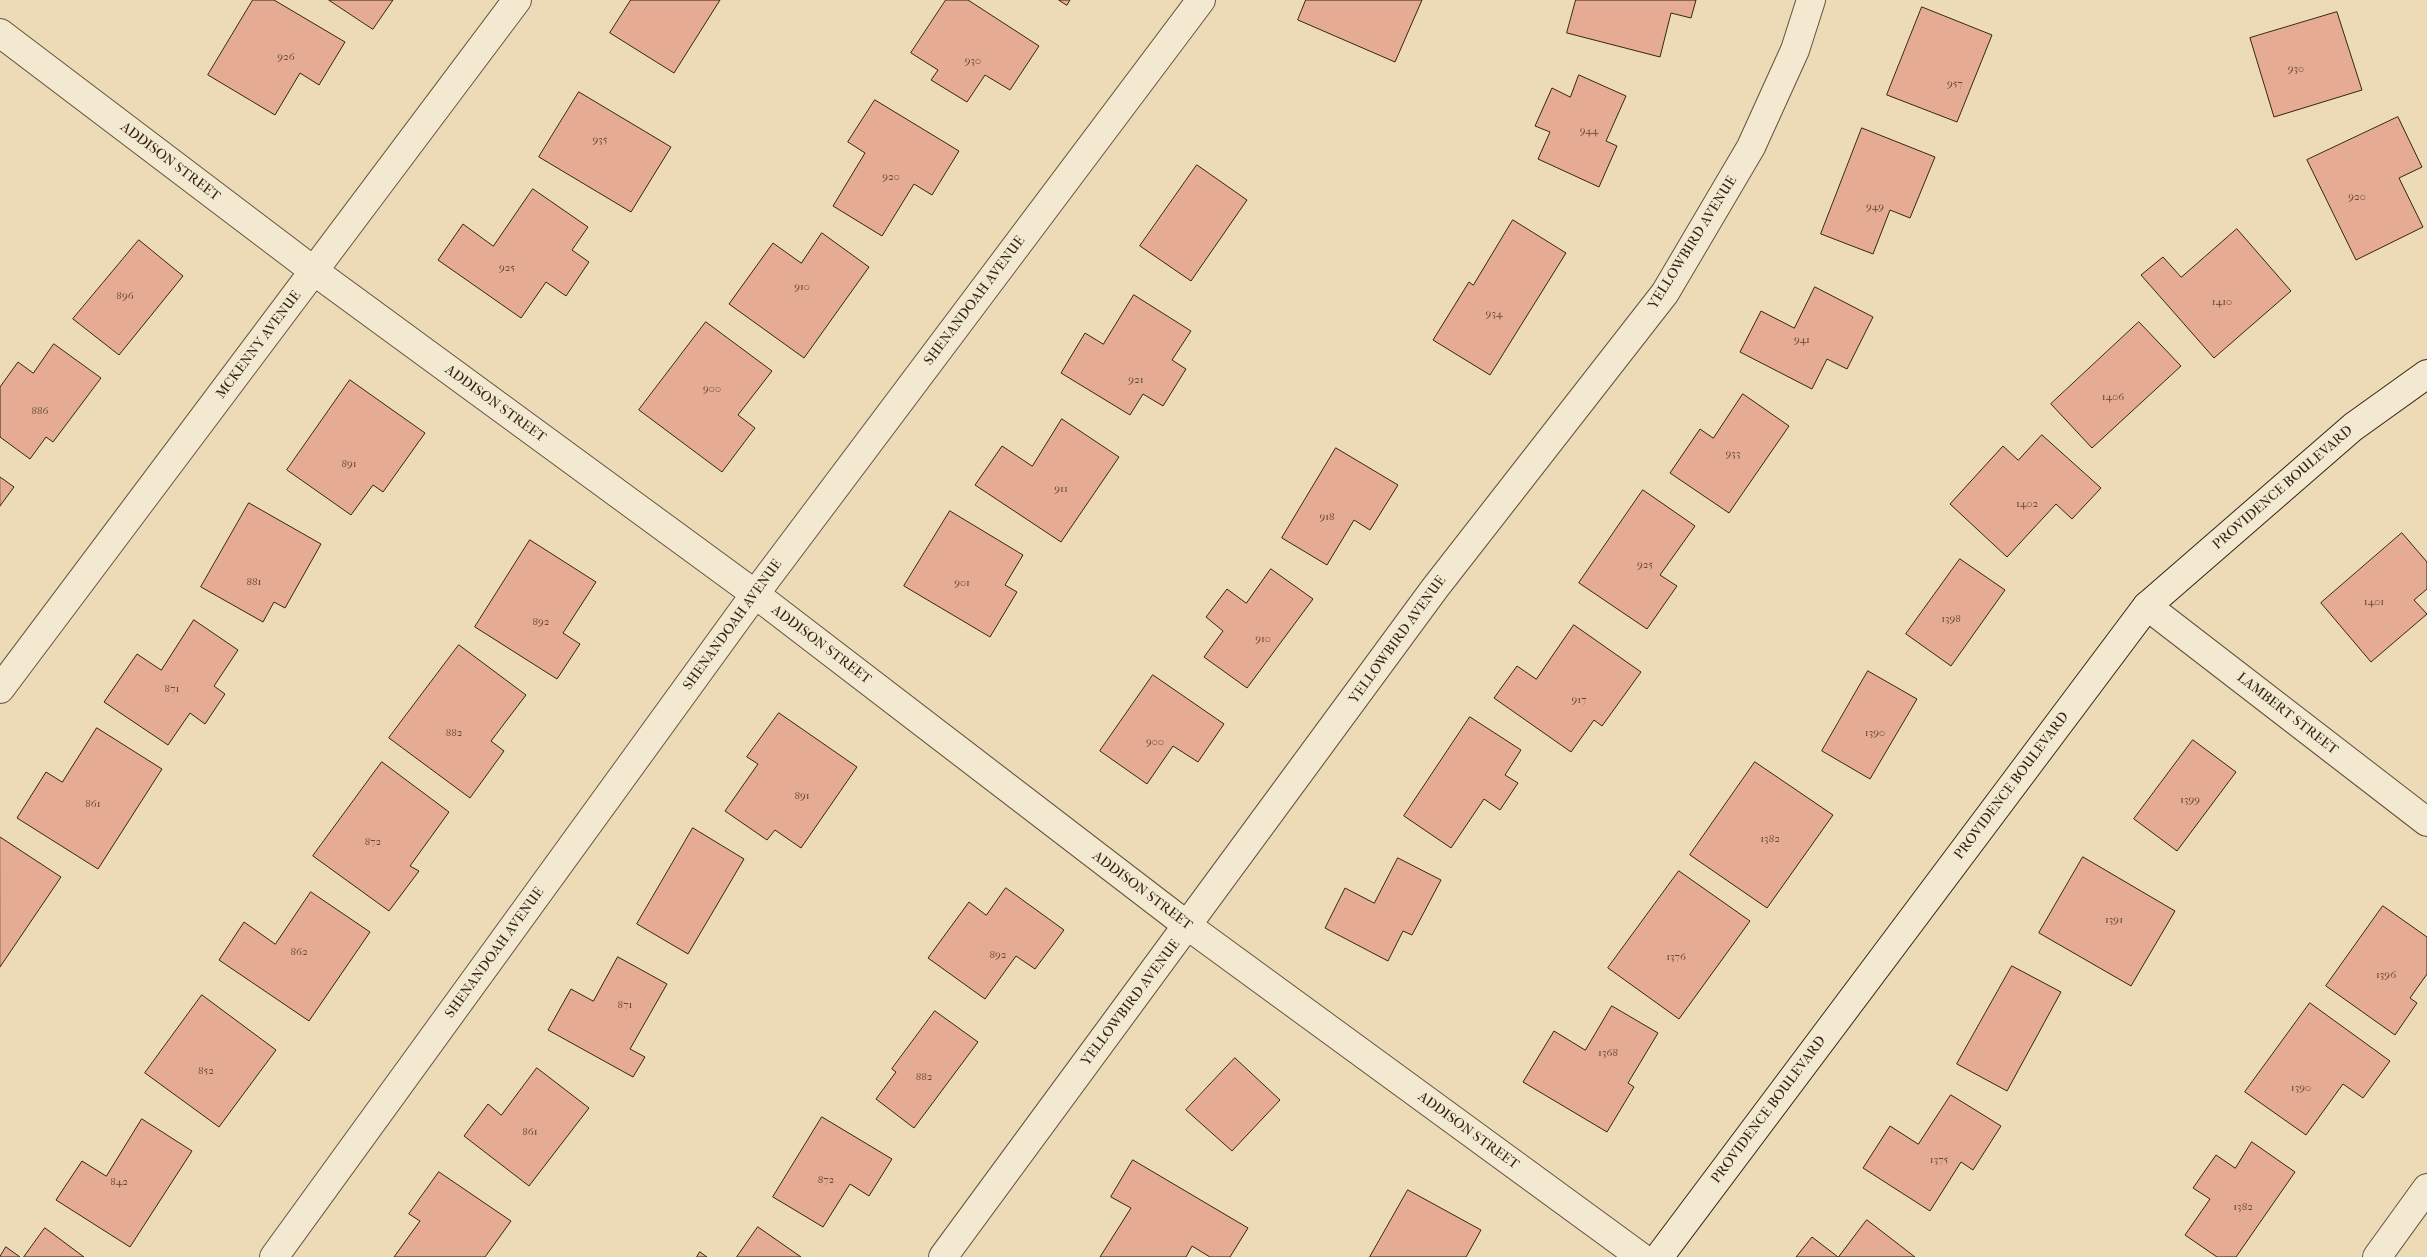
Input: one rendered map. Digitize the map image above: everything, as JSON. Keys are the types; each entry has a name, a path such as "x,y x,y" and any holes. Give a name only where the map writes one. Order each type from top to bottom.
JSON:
{"street":[{"name":"MCKENNY AVENUE","path":"0,689 517,0"},
{"name":"SHENANDOAH AVENUE","path":"274,1257 755,594 1201,0"},
{"name":"YELLOWBIRD AVENUE","path":"943,1257 1435,588 1665,293 1751,148 1795,50 1811,0"},
{"name":"ADDISON STREET","path":"0,34 314,271 755,594 1188,926 1641,1257"},
{"name":"PROVIDENCE BOULEVARD","path":"1659,1257 2147,606 2353,427 2427,374"},
{"name":"LAMBERT STREET","path":"2147,606 2427,822"},
{"path":"2377,1257 2427,1188"}],"building":[{"path":"253,0 274,0 345,42 319,85 300,73 275,115 208,75"},
{"path":"329,0 393,0 373,29"},
{"path":"631,0 720,0 674,73 610,33"},
{"path":"946,0 968,0 1039,46 1010,90 985,75 967,102 931,80 938,70 911,53"},
{"path":"1059,0 1070,0 1067,5"},
{"path":"1306,0 1422,0 1395,62 1298,20"},
{"path":"1576,0 1696,0 1691,18 1671,13 1660,57 1567,33"},
{"path":"1922,7 1992,35 1957,122 1887,95"},
{"path":"2337,12 2362,90 2274,117 2250,38"},
{"path":"1579,75 1626,96 1606,141 1617,146 1599,187 1538,159 1550,132 1535,126 1552,88 1570,97"},
{"path":"579,92 671,147 631,212 539,157"},
{"path":"875,100 959,151 932,195 914,184 882,236 833,206 865,153 848,142"},
{"path":"2398,117 2422,167 2399,178 2423,227 2356,260 2307,160"},
{"path":"1862,128 1935,157 1910,218 1890,210 1873,254 1821,234"},
{"path":"1197,165 1247,200 1191,281 1140,246"},
{"path":"533,189 588,227 572,250 589,262 566,296 546,282 521,318 438,260 463,224 493,246"},
{"path":"1513,220 1566,253 1490,375 1433,340 1469,282 1473,285"},
{"path":"2237,229 2291,291 2214,358 2141,275 2163,257 2181,277"},
{"path":"822,233 869,267 804,358 729,304 773,243 801,263"},
{"path":"139,240 183,276 119,355 73,319"},
{"path":"1815,287 1873,317 1847,369 1827,359 1812,389 1740,352 1761,311 1794,328"},
{"path":"1134,295 1191,331 1172,360 1186,369 1163,406 1143,394 1130,415 1061,373 1085,333 1103,344"},
{"path":"706,322 772,371 738,415 755,428 722,472 639,410"},
{"path":"2139,322 2181,366 2092,448 2051,404"},
{"path":"54,344 101,378 53,442 46,437 30,459 0,437 0,387 18,362 33,373"},
{"path":"350,380 425,433 383,492 373,485 351,515 287,470"},
{"path":"1743,394 1789,426 1729,513 1670,473 1700,429 1713,438"},
{"path":"1062,419 1119,457 1061,542 975,485 1002,446 1032,466"},
{"path":"2042,435 2101,488 2072,519 2056,504 2007,557 1950,504 2003,446 2018,460"},
{"path":"1336,448 1398,485 1370,530 1354,520 1327,565 1282,538"},
{"path":"0,477 14,487 0,506"},
{"path":"1643,490 1695,526 1660,575 1677,586 1647,629 1579,583"},
{"path":"249,503 321,544 285,608 274,602 263,622 201,587"},
{"path":"950,511 1023,555 1005,585 1017,592 990,637 904,586"},
{"path":"2402,533 2427,562 2427,589 2414,600 2427,614 2371,662 2321,603"},
{"path":"530,540 596,582 563,633 580,644 557,679 475,627"},
{"path":"1960,559 2005,590 1951,666 1906,634"},
{"path":"1271,569 1313,599 1247,688 1204,657 1223,631 1206,617 1227,589 1246,603"},
{"path":"194,620 238,650 214,686 225,694 205,724 190,713 168,745 104,702 137,654 161,670"},
{"path":"1574,625 1641,672 1602,726 1594,720 1571,752 1494,698 1517,666 1536,679"},
{"path":"459,645 526,695 491,741 504,751 470,798 389,738"},
{"path":"1868,671 1917,699 1870,779 1822,751"},
{"path":"1153,675 1224,724 1198,762 1173,746 1147,784 1100,751"},
{"path":"779,713 857,767 801,848 775,830 767,840 725,811 758,764 747,757"},
{"path":"1470,717 1521,750 1505,775 1518,783 1500,810 1484,799 1451,848 1404,816"},
{"path":"97,728 162,769 98,869 17,818 46,772 62,782"},
{"path":"2193,740 2236,772 2177,851 2134,819"},
{"path":"382,762 449,812 410,866 419,871 389,911 313,856"},
{"path":"1755,762 1833,815 1767,908 1690,855"},
{"path":"693,828 744,859 688,954 637,924"},
{"path":"0,837 61,877 0,967"},
{"path":"2083,857 2175,911 2131,986 2039,933"},
{"path":"1398,858 1441,880 1412,935 1403,931 1388,961 1325,928 1345,888 1374,903"},
{"path":"1679,871 1750,921 1679,1019 1608,968"},
{"path":"1006,888 1064,930 1035,969 1016,956 985,999 928,958 969,902 986,915"},
{"path":"311,892 370,932 309,1021 219,960 244,922 275,944"},
{"path":"2383,906 2427,937 2427,974 2410,998 2417,1003 2395,1035 2326,986"},
{"path":"618,957 667,984 630,1049 645,1057 633,1077 548,1030 571,989 593,1001"},
{"path":"2012,966 2061,992 2007,1091 1957,1064"},
{"path":"202,995 276,1050 219,1127 145,1073"},
{"path":"2310,1003 2390,1061 2363,1098 2343,1084 2306,1135 2245,1092"},
{"path":"1612,1006 1658,1033 1628,1083 1634,1087 1607,1132 1523,1082 1554,1031 1585,1050"},
{"path":"935,1011 978,1042 914,1128 876,1099 896,1072 892,1069"},
{"path":"1235,1058 1280,1100 1232,1151 1186,1110"},
{"path":"537,1068 589,1108 529,1186 464,1136 488,1104 501,1115"},
{"path":"1951,1095 2001,1126 1973,1170 1961,1162 1930,1211 1863,1168 1890,1126 1918,1144"},
{"path":"822,1117 892,1159 869,1196 850,1184 823,1227 773,1197"},
{"path":"142,1119 192,1151 130,1247 56,1200 82,1161 106,1176"},
{"path":"2252,1142 2295,1172 2236,1257 2217,1257 2185,1235 2210,1199 2193,1188 2216,1155 2235,1168"},
{"path":"1133,1160 1248,1228 1230,1257 1210,1257 1192,1246 1186,1257 1100,1257 1131,1208 1111,1197"},
{"path":"439,1172 511,1221 485,1257 394,1257 420,1221 409,1214"},
{"path":"1408,1190 1481,1230 1466,1257 1370,1257"},
{"path":"1867,1220 1915,1257 1838,1257"},
{"path":"758,1227 801,1257 737,1257"},
{"path":"45,1228 84,1257 24,1257"},
{"path":"1812,1237 1838,1257 1796,1257"},
{"path":"6,1247 20,1257 0,1257"},
{"path":"700,1252 707,1257 697,1257"}]}
